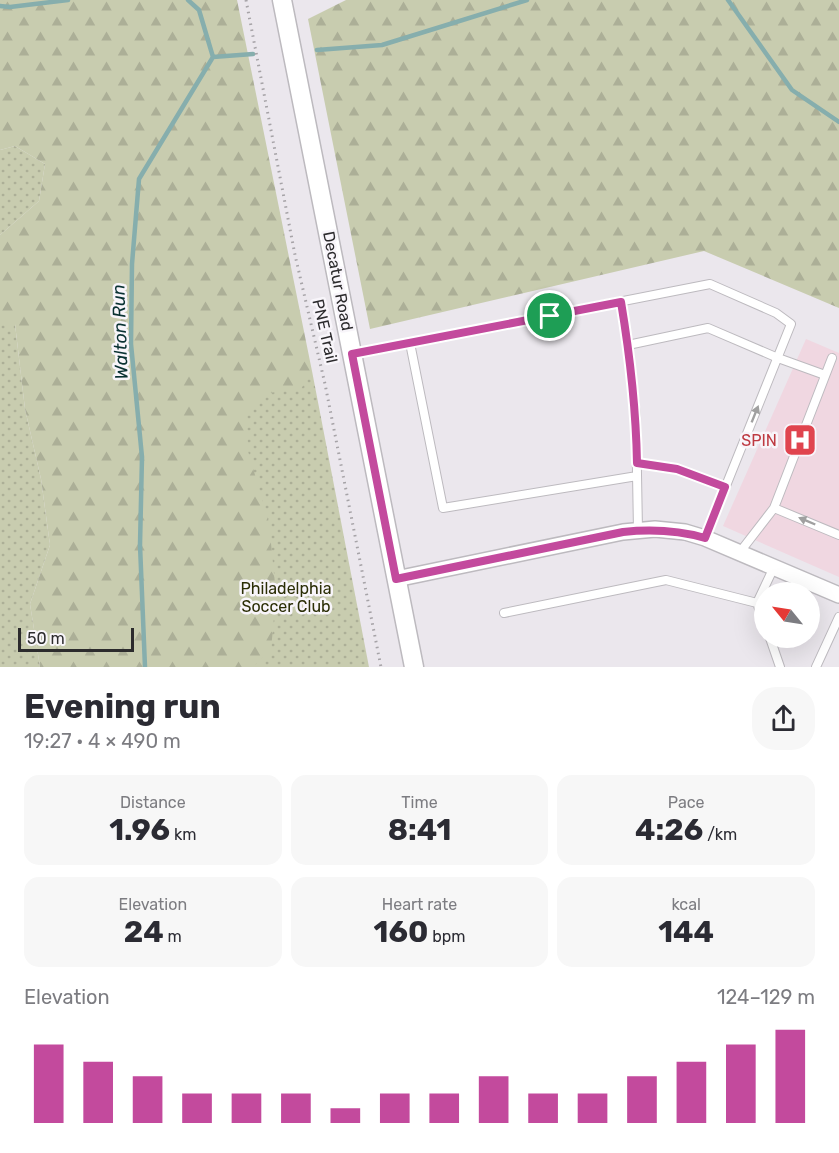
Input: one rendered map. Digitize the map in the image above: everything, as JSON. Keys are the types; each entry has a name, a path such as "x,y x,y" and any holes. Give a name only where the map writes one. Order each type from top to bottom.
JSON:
{"street":[{"name":"Decatur Road","path":"282,0 414,667"},
{"path":"396,579 655,529 686,532 705,538 839,595"}],"lane":[{"path":"352,354 710,284 776,313 791,324 705,538"},
{"path":"621,302 636,416 638,531"},
{"path":"628,345 708,328 825,375"},
{"path":"410,343 443,508 637,476"},
{"path":"740,552 774,508 832,358"},
{"path":"637,463 677,469 725,487"},
{"path":"774,508 839,535"},
{"path":"767,582 774,567"},
{"path":"504,614 666,580 754,602"},
{"path":"816,667 839,617"},
{"path":"773,648 780,667"}],"path":[{"name":"PNE Trail","path":"246,0 295,255 325,384 381,667"}],"shaded area":[{"name":"SPIN","path":"806,339 839,353 839,577 723,526"}],"green space":[{"path":"0,0 237,0 312,371 301,389 268,393 246,412 248,451 269,523 276,594 271,650 253,667 40,667 30,604 50,545 41,479 25,409 15,324 0,324 0,235 39,201 45,164 15,146 0,150"},
{"path":"346,0 839,0 839,308 704,251 370,329 308,19"},
{"path":"15,146 45,164 39,201 0,235 0,150"},
{"path":"0,324 15,324 25,409 41,479 50,545 30,604 40,667 0,667"},
{"name":"Philadelphia Soccer Club","path":"312,371 369,667 212,667 233,391"}],"waterway":[{"path":"0,6 10,7 68,0"},
{"path":"188,0 199,10 213,57"},
{"name":"Walton Run","path":"317,50 382,45 527,0"},
{"name":"Walton Run","path":"728,0 792,90 839,122"},
{"name":"Walton Run","path":"213,57 253,54"},
{"name":"Walton Run","path":"145,667 140,545 142,457 131,344 132,264 139,179 213,57"}],"place":[{"name":"SPIN","path":"800,440"}],"route":[{"path":"621,302 636,416 637,463 677,469 725,487 705,538 686,532 655,529 623,532 396,579 352,354 550,316 621,302"}]}
